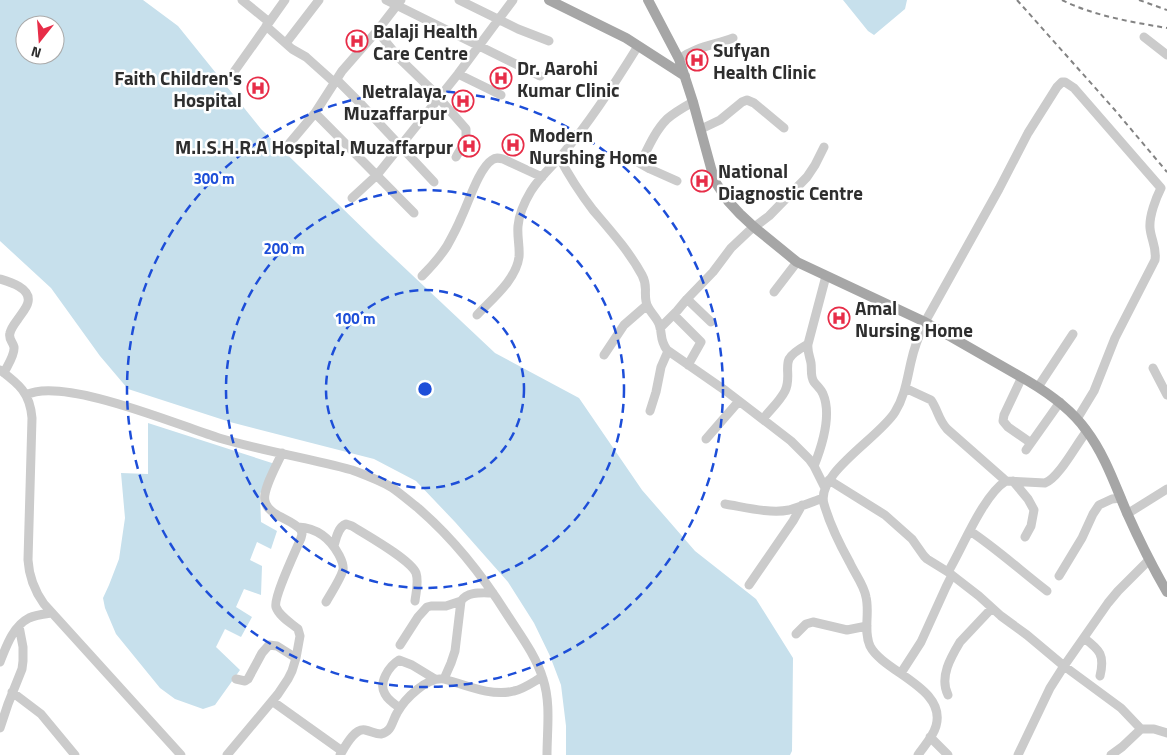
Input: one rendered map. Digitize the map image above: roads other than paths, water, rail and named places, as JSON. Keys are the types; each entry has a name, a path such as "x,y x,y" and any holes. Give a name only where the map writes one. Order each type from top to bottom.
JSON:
{"main road":[{"path":"648,0 679,59 701,129 710,168 728,201 754,228 798,262 925,322 1038,386 1060,402 1087,431 1104,459 1127,514 1167,592"},
{"path":"556,1 626,38 684,76"}],"street":[{"path":"242,0 292,49 306,57 336,81 434,182"},
{"path":"230,76 285,0"},
{"path":"286,43 319,0"},
{"path":"386,0 398,2 478,46 540,76"},
{"path":"458,0 518,30 549,40"},
{"path":"352,198 376,175 410,134 513,0"},
{"path":"288,145 315,113 342,71 377,31 398,2"},
{"path":"377,31 400,59 424,81 463,124 467,132 466,140 456,157"},
{"path":"1144,37 1167,55"},
{"path":"679,59 695,49 733,38"},
{"path":"477,315 505,285 516,266 519,257 518,226 520,216 532,190 585,124 638,46"},
{"path":"458,74 501,95"},
{"path":"725,504 770,511 789,510 802,505 826,489 849,457 888,422 906,388 914,351 925,322 1000,189 1032,126 1062,82 1069,83 1161,188 1155,201 1150,226 1156,248 1155,260 1114,338 1094,391 1077,419"},
{"path":"701,129 720,120 747,100 754,103 784,128"},
{"path":"640,162 667,119 678,110 693,102"},
{"path":"315,113 414,213"},
{"path":"660,328 713,272 731,248 769,216 807,177 824,147"},
{"path":"629,157 677,181"},
{"path":"422,276 446,247 459,223 476,182 491,160 503,158 542,177"},
{"path":"559,158 587,202 637,267 645,282 647,305 657,319 663,344 668,351 763,419 798,448 814,466 826,489 824,504 842,550 865,591 868,604 868,640 873,650 882,659 923,691 935,709 936,727 918,755"},
{"path":"774,292 798,262"},
{"path":"814,466 820,452 824,433 825,406 823,394 812,380 808,344 826,276"},
{"path":"0,279 18,286 24,291 28,299 24,310 9,333 14,348 2,371 21,387 31,410 28,569 34,589 44,604 181,755"},
{"path":"687,299 710,322"},
{"path":"604,355 624,325 647,305"},
{"path":"674,315 701,342 688,365"},
{"path":"1038,386 1073,334"},
{"path":"763,419 786,390 789,380 789,359 808,344"},
{"path":"650,411 661,367 668,351"},
{"path":"1154,368 1167,395"},
{"path":"1022,377 1004,415 1003,422 1029,447 1060,402"},
{"path":"906,388 931,400 939,419 947,429 1010,481 1028,499 1034,510 1031,526 1025,537"},
{"path":"26,395 42,390 68,392 91,397 147,413 218,438 352,470 390,486 441,530 469,561 493,593 530,650 546,691 548,712 547,755"},
{"path":"706,439 739,401"},
{"path":"901,673 921,642 970,532 991,496 996,490 1010,481 1045,483 1050,481 1087,431"},
{"path":"227,755 272,701 288,678 296,658 300,633 278,611 275,603 302,534 298,527 270,511 264,499 282,454"},
{"path":"826,489 885,515 912,539 924,556 979,596 1064,666 1121,708 1141,729"},
{"path":"1127,514 1167,489"},
{"path":"1059,576 1100,504 1121,498"},
{"path":"750,585 802,505"},
{"path":"334,546 339,531 346,524 387,548 405,561 414,571 417,586 415,601"},
{"path":"298,527 311,528 329,540 342,562 341,574 326,602"},
{"path":"970,532 1000,552 1047,591"},
{"path":"1018,755 1050,688 1064,666 1108,603 1149,560"},
{"path":"400,645 418,617 427,607 446,606 460,601 471,594 493,593"},
{"path":"272,701 341,753 352,737 360,730 377,734 385,733 400,708 419,688 431,680 440,679 451,663 455,651 460,601"},
{"path":"948,695 945,689 944,678 956,648 992,608"},
{"path":"0,662 10,639 19,626 29,618 52,613"},
{"path":"796,634 806,624 813,622 847,630 867,626"},
{"path":"0,728 24,661 24,647 19,626"},
{"path":"1084,638 1101,654 1102,666 1100,676"},
{"path":"236,679 245,681 248,679 262,653 269,645 277,646 296,658"},
{"path":"400,708 383,692 385,675 396,661 399,660 440,679 479,690 508,692 520,689 542,677"},
{"path":"12,692 41,714 74,755"},
{"path":"1110,755 1122,747 1141,729 1154,729 1167,733"},
{"path":"930,738 948,755"}],"water":[{"path":"0,0 143,0 178,26 261,129 495,353 579,398 642,490 695,551 756,599 793,658 792,751 790,755 566,755 566,726 561,685 534,623 508,582 416,481 374,459 230,422 128,389 100,356 51,288 0,241"},
{"path":"843,0 907,0 905,9 874,35 868,31"},
{"path":"148,423 275,464 260,494 261,522 277,531 271,549 257,542 250,560 262,566 261,595 244,589 236,607 252,617 241,637 225,629 216,647 240,670 215,705 203,709 175,699 160,688 116,634 105,608 103,598 119,559 125,518 121,473 148,474"}],"railway":[{"path":"1017,0 1167,172"},
{"path":"1062,0 1100,14 1167,28"},
{"path":"1139,0 1167,10"}],"place":[{"name":"Balaji Health Care Centre","path":"357,41"},
{"name":"Sufyan Health Clinic","path":"697,60"},
{"name":"Dr. Aarohi Kumar Clinic","path":"501,78"},
{"name":"Faith Children's Hospital","path":"258,88"},
{"name":"Netralaya, Muzaffarpur","path":"463,101"},
{"name":"Modern Nurshing Home","path":"513,145"},
{"name":"M.I.S.H.R.A Hospital, Muzaffarpur","path":"469,146"},
{"name":"National Diagnostic Centre","path":"702,181"},
{"name":"Amal Nursing Home","path":"839,318"}]}
